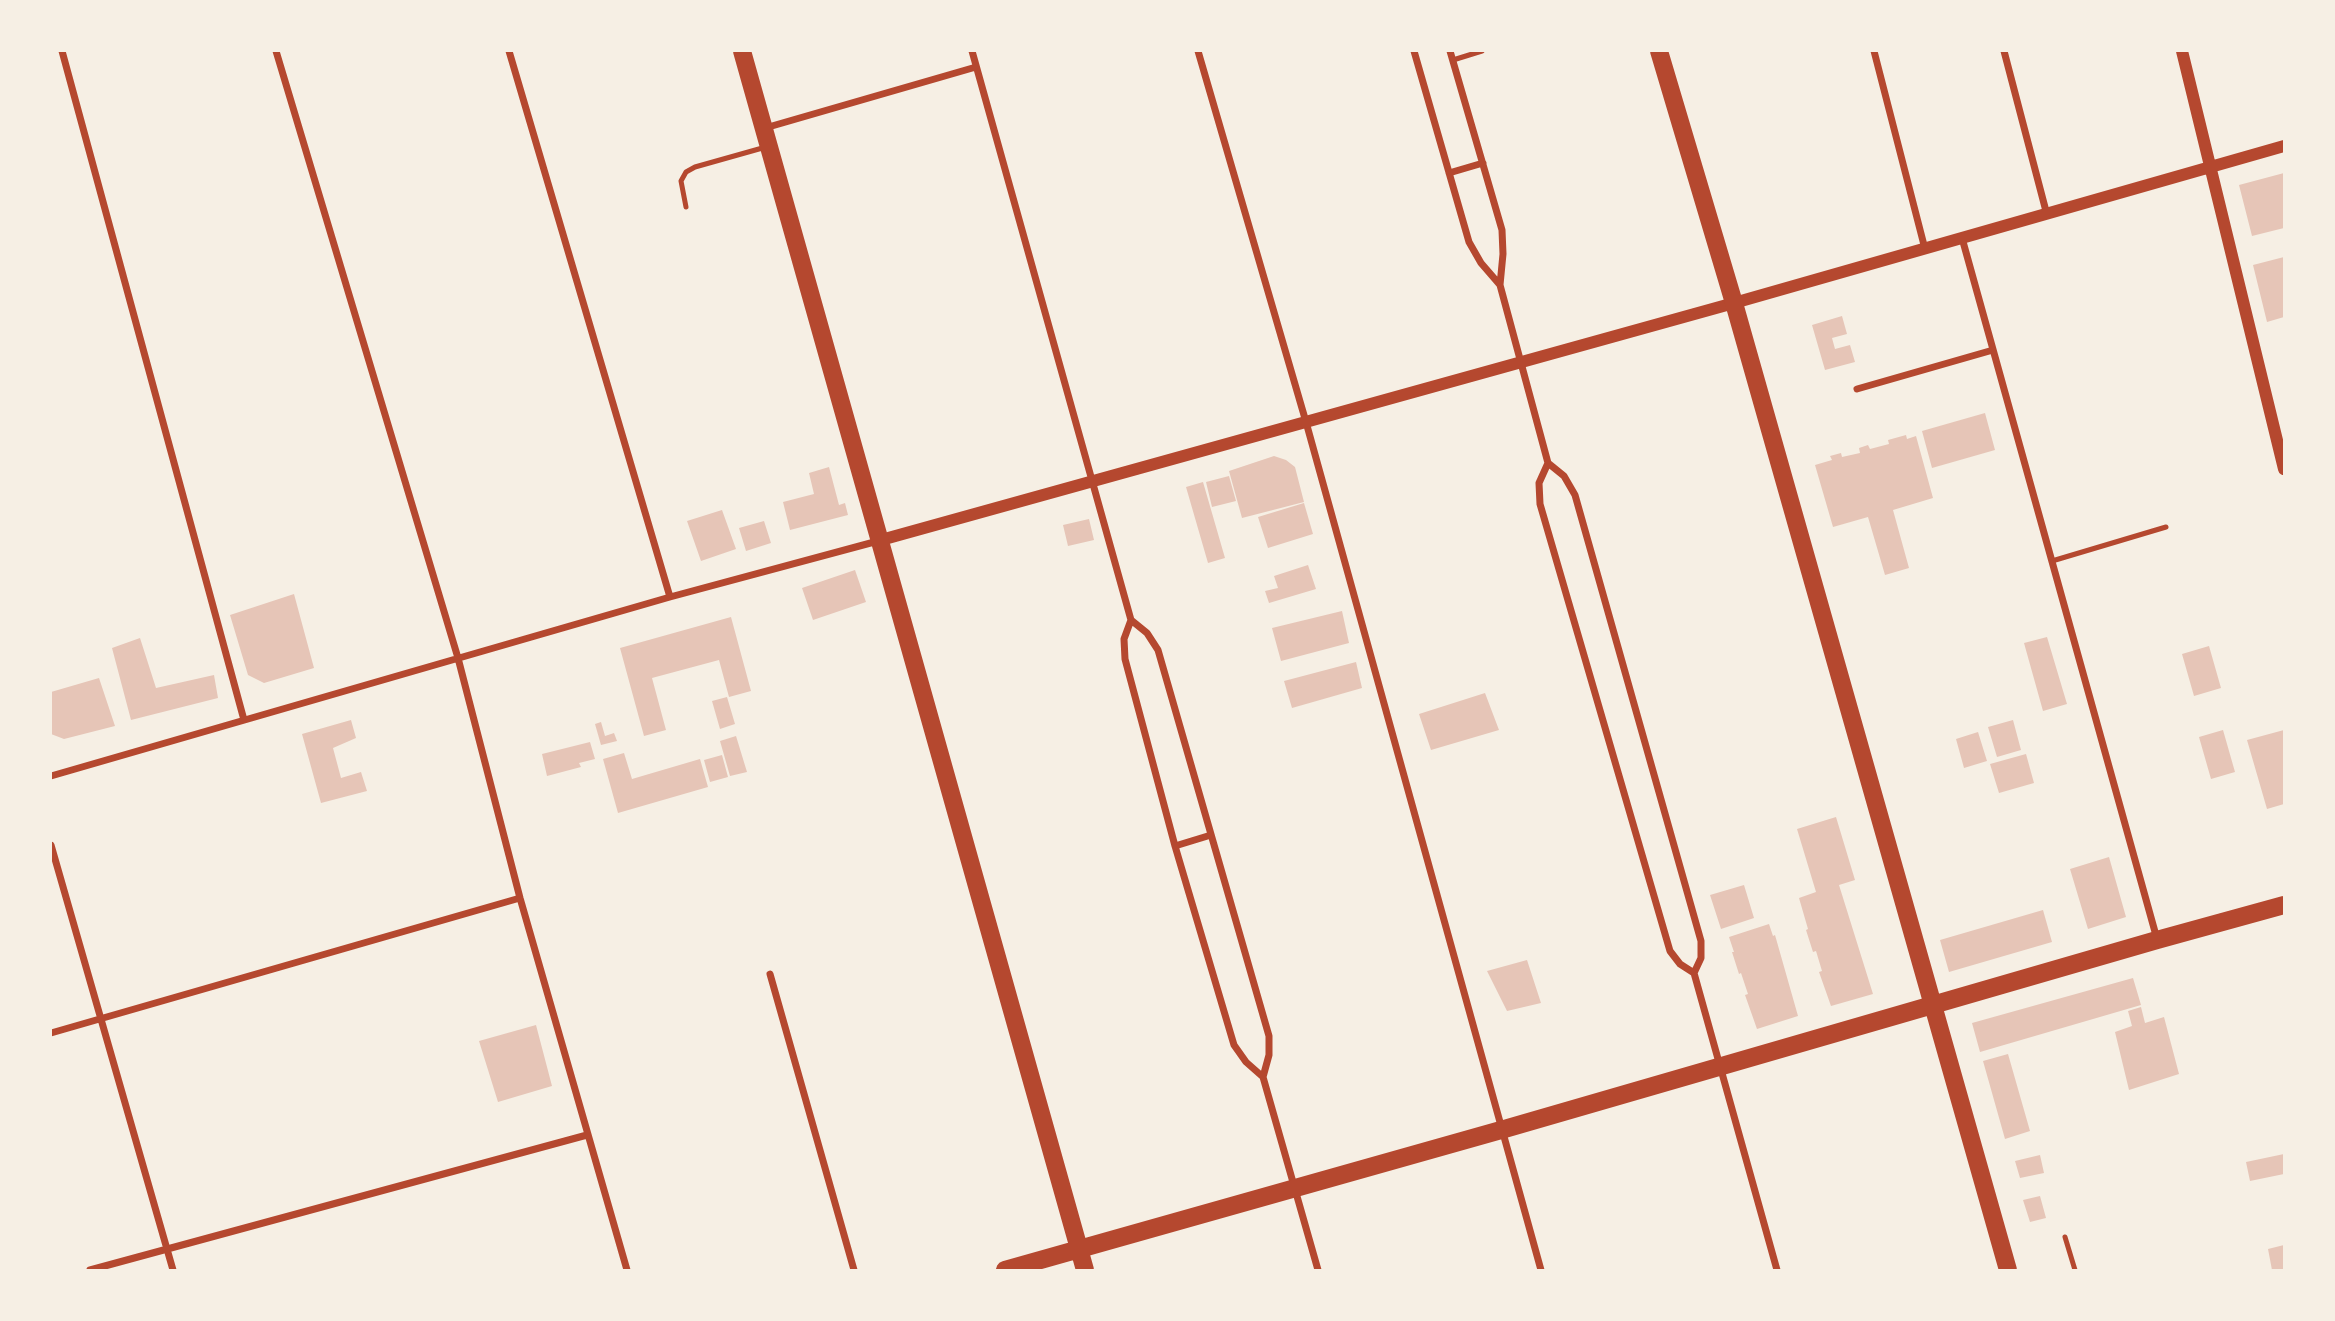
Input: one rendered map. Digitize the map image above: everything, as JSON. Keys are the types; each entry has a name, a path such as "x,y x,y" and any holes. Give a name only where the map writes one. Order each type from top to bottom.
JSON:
{"main road":[{"path":"742,51 1085,1270"},
{"path":"1659,51 1734,303 2008,1270"},
{"path":"1005,1270 2284,905"}],"street":[{"path":"62,51 244,720"},
{"path":"276,51 457,658 520,898 627,1270"},
{"path":"509,51 670,597"},
{"path":"972,51 1131,620 1124,639 1125,659 1175,846 1234,1045 1245,1062 1263,1077"},
{"path":"1198,51 1306,422 1541,1270"},
{"path":"1414,51 1469,242 1481,263 1500,285"},
{"path":"1450,51 1502,230 1500,285 1548,463 1564,476 1575,495 1701,941 1701,958 1694,973 1777,1270"},
{"path":"1874,51 1925,249"},
{"path":"2004,51 2047,215"},
{"path":"2182,51 2284,469"},
{"path":"764,128 976,67"},
{"path":"51,776 670,597 1094,482 2284,146"},
{"path":"1449,173 1483,163"},
{"path":"1962,238 2157,940"},
{"path":"1857,389 1993,351"},
{"path":"1548,463 1539,483 1540,504 1670,951 1679,964 1694,973"},
{"path":"1131,620 1147,633 1158,650 1269,1036 1269,1055 1263,1077 1318,1270"},
{"path":"1175,846 1211,835"},
{"path":"51,845 173,1270"},
{"path":"51,1034 520,898"},
{"path":"770,974 854,1270"},
{"path":"90,1270 587,1135"}],"lane":[{"path":"1452,60 1482,51"},
{"path":"686,207 681,181 686,172 769,146"},
{"path":"2052,561 2166,527"},
{"path":"2065,1237 2075,1270"}],"building":[{"path":"2284,173 2284,228 2252,236 2239,185"},
{"path":"2284,257 2284,317 2267,322 2253,265"},
{"path":"1842,316 1847,334 1832,338 1835,349 1850,345 1855,362 1825,370 1812,325"},
{"path":"1985,413 1995,450 1932,468 1922,431"},
{"path":"1906,435 1907,439 1916,436 1933,498 1893,510 1909,568 1885,575 1868,517 1833,527 1815,465 1832,460 1830,456 1841,453 1842,457 1860,453 1859,448 1868,445 1870,449 1889,444 1888,440"},
{"path":"1274,456 1295,467 1304,502 1242,518 1229,471"},
{"path":"829,467 839,505 845,503 848,515 790,530 783,502 814,494 809,473"},
{"path":"1229,476 1236,501 1212,507 1206,482"},
{"path":"1203,482 1225,558 1208,563 1186,487"},
{"path":"1304,503 1313,534 1268,548 1258,517"},
{"path":"722,510 736,549 701,561 687,521"},
{"path":"1089,519 1094,540 1068,546 1063,525"},
{"path":"764,521 771,543 746,551 739,528"},
{"path":"1308,565 1316,589 1269,603 1265,591 1278,588 1274,576"},
{"path":"855,570 866,602 813,620 802,588"},
{"path":"294,594 314,668 264,683 248,675 230,615"},
{"path":"1342,611 1349,643 1281,661 1272,628"},
{"path":"731,617 751,691 729,697 719,660 652,678 666,730 644,736 620,648"},
{"path":"2047,637 2067,704 2043,711 2024,643"},
{"path":"140,638 156,688 214,675 218,698 131,720 112,648"},
{"path":"2209,646 2221,688 2194,696 2182,654"},
{"path":"1356,662 1362,688 1292,708 1284,681"},
{"path":"99,678 115,726 64,739 51,734 51,692"},
{"path":"1485,693 1499,730 1431,750 1419,714"},
{"path":"727,697 735,724 720,729 712,701"},
{"path":"351,720 356,738 333,748 341,778 361,772 367,791 321,803 302,734"},
{"path":"2013,720 2021,750 1997,757 1988,727"},
{"path":"601,722 605,736 614,733 617,741 601,745 595,724"},
{"path":"2223,730 2235,772 2211,779 2199,737"},
{"path":"2284,730 2284,804 2267,809 2247,740"},
{"path":"1978,732 1987,761 1964,768 1956,739"},
{"path":"736,736 747,772 730,776 720,741"},
{"path":"590,742 595,759 579,763 581,767 547,776 542,754"},
{"path":"624,753 632,779 700,759 708,787 618,813 603,759"},
{"path":"2026,754 2034,783 1999,793 1990,764"},
{"path":"722,755 728,777 710,782 704,760"},
{"path":"1836,817 1855,880 1839,885 1873,994 1831,1006 1819,972 1822,971 1816,951 1813,952 1806,930 1808,929 1799,898 1816,892 1797,829"},
{"path":"2109,857 2126,917 2088,929 2070,869"},
{"path":"1744,885 1754,918 1721,929 1710,895"},
{"path":"2043,910 2052,942 1949,972 1940,940"},
{"path":"1769,924 1773,936 1775,935 1798,1016 1757,1029 1729,937"},
{"path":"1527,960 1541,1003 1507,1011 1487,971"},
{"path":"2133,978 2141,1005 1980,1052 1972,1023"},
{"path":"2141,1007 2145,1023 2164,1017 2179,1074 2129,1090 2115,1032 2132,1026 2128,1011"},
{"path":"536,1025 552,1086 498,1102 479,1041"},
{"path":"2008,1054 2030,1131 2005,1139 1983,1061"},
{"path":"2284,1154 2284,1174 2250,1181 2246,1162"},
{"path":"2040,1155 2044,1173 2020,1178 2015,1161"},
{"path":"2040,1196 2046,1218 2030,1222 2023,1200"},
{"path":"2284,1245 2284,1270 2272,1270 2268,1249"}]}
